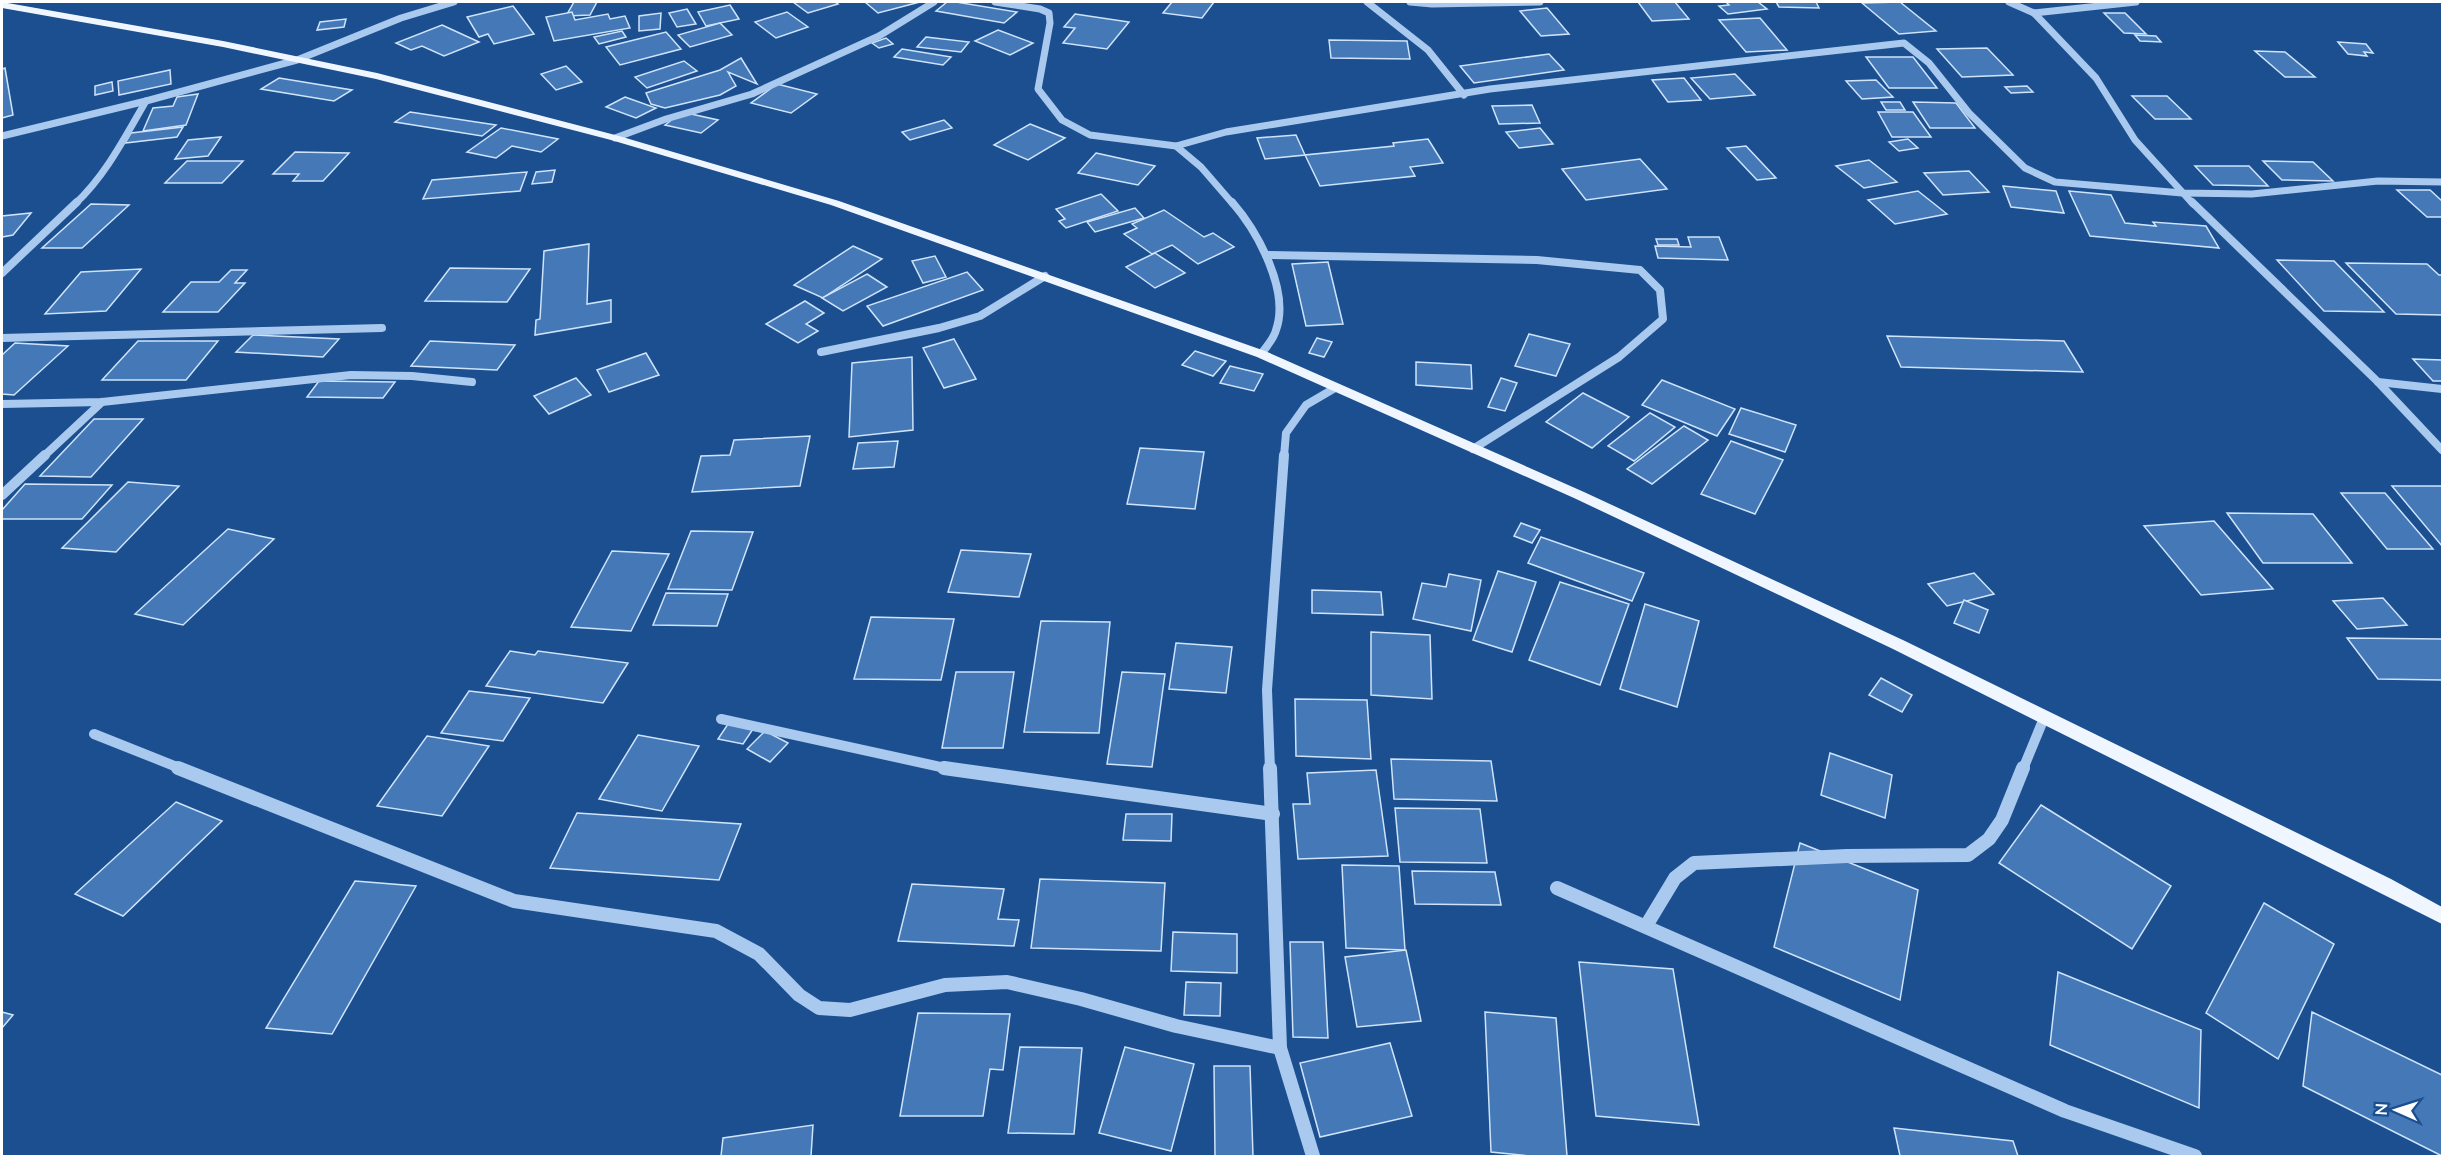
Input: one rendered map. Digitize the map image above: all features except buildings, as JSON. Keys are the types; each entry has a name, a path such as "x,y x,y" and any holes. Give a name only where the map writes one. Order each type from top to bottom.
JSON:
{"main road":[{"path":"2,3 223,44 377,76 615,138 835,203 1261,354 1589,500 1889,640 2385,885 2442,916"}],"street":[{"path":"2,136 146,101 297,60 401,18 454,2"},
{"path":"615,138 666,119 752,94 879,36 934,2"},
{"path":"996,2 1040,9 1048,13 1050,23 1038,89 1062,120 1090,135 1176,147 1226,132 1490,89 1904,44 1929,63 1969,113 2025,168 2055,182 2182,193 2252,194 2379,181 2442,182"},
{"path":"1367,2 1428,50 1464,95"},
{"path":"1410,2 1432,4 1540,2"},
{"path":"2008,2 2034,13 2096,78 2135,140 2182,193 2378,382 2442,450"},
{"path":"2034,13 2136,2"},
{"path":"2,273 89,191 110,162 146,101"},
{"path":"1176,147 1201,167 1246,218 1266,255 1281,305 1276,333 1261,354"},
{"path":"1266,255 1537,260 1596,264 1640,270 1660,290 1663,319 1619,357 1473,449"},
{"path":"821,352 939,328 980,316 1045,276"},
{"path":"2,338 382,328"},
{"path":"2,404 102,402 351,375 412,376 472,382"},
{"path":"2378,382 2442,389"},
{"path":"1313,1156 1280,1048 1267,690 1286,433 1306,405 1335,388"},
{"path":"2,495 102,402"},
{"path":"721,718 962,772 1273,814"},
{"path":"1646,926 1675,878 1694,863 1847,856 1968,855 1989,839 2002,820 2044,718"},
{"path":"93,734 514,901 716,931 759,954 799,995 819,1008 850,1010 945,986 1007,982 1081,999 1176,1026 1280,1048"},
{"path":"1557,888 2065,1111 2195,1156"}]}
